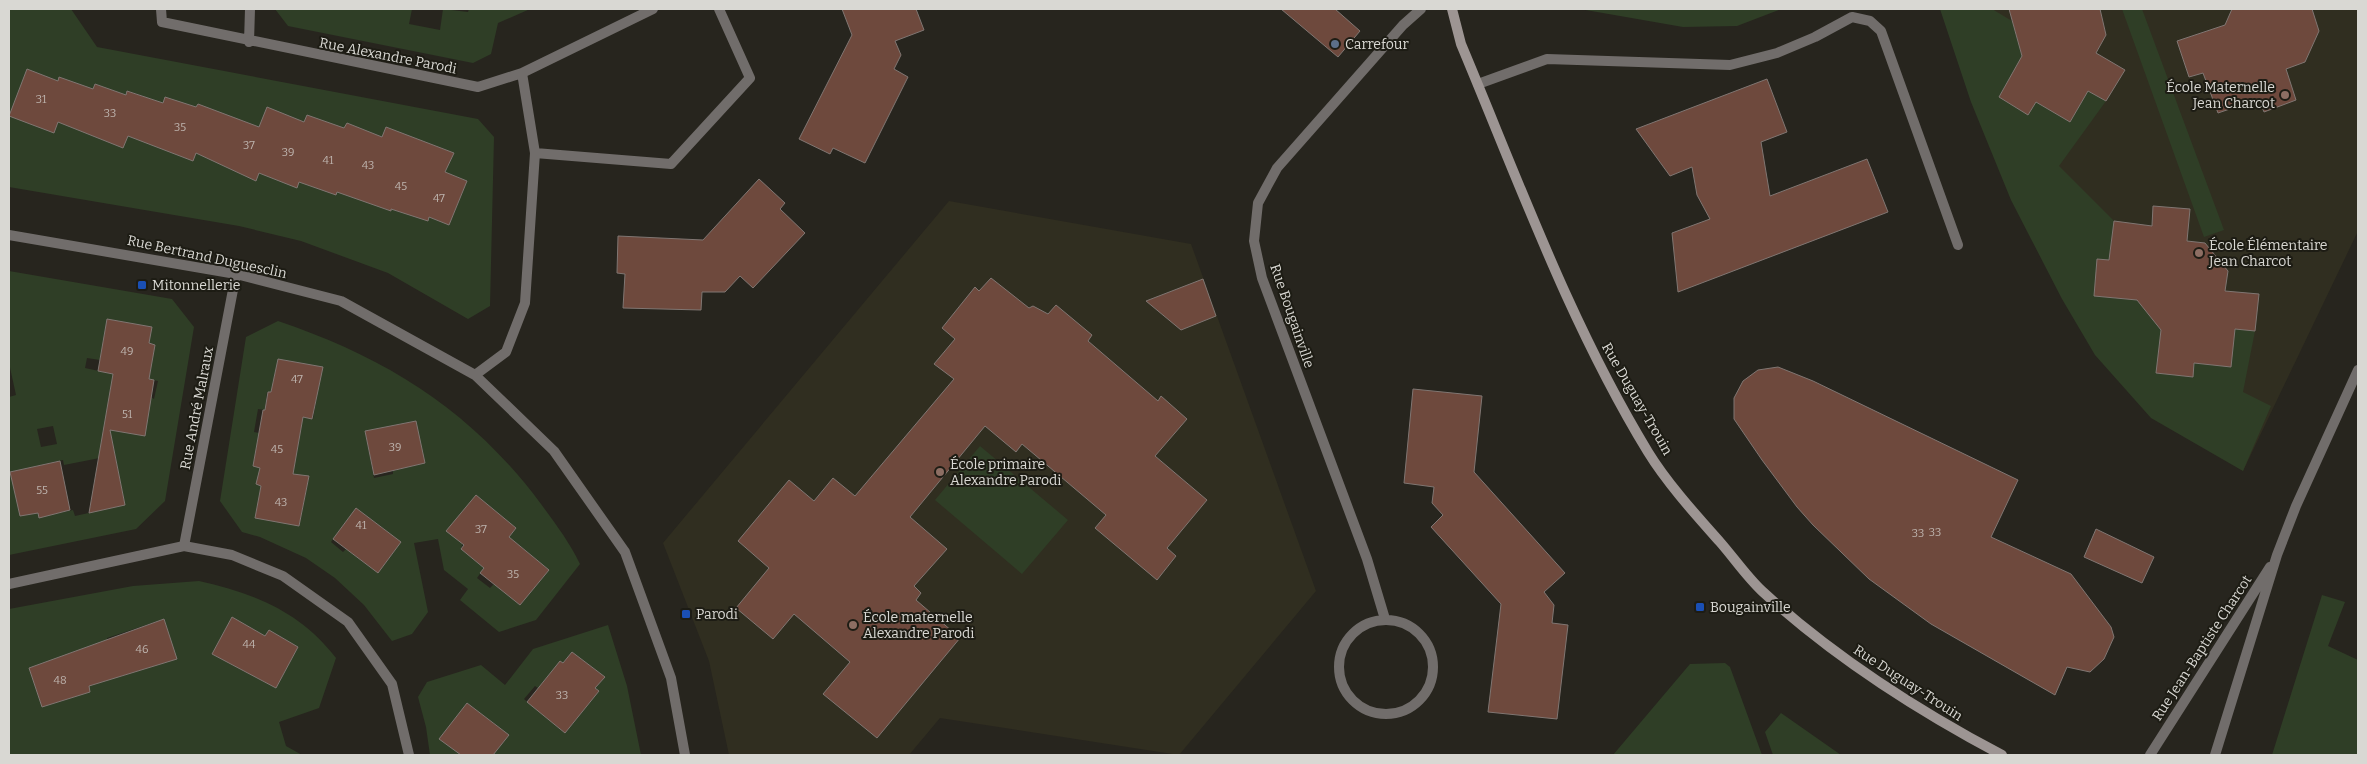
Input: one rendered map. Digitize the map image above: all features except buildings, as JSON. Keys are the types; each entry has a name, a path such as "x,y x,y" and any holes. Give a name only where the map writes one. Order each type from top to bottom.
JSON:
{"main road":[{"name":"Rue Duguay-Trouin","path":"1452,9 1461,44 1568,297 1599,363 1649,454 1705,525 1761,590 1852,664 1943,724 2002,755"}],"street":[{"name":"Rue Alexandre Parodi","path":"161,9 162,22 248,42 478,87 522,73 653,9"},
{"path":"248,42 250,9"},
{"path":"535,153 671,164 750,78 719,9"},
{"name":"Rue Bougainville","path":"1384,619 1367,559 1262,278 1254,241 1258,203 1278,168 1403,25 1420,9"},
{"path":"1478,84 1547,60 1730,65 1777,54 1815,37 1852,17 1870,21 1880,31 1958,245"},
{"path":"474,375 506,352 525,303 535,153 522,73"},
{"name":"Rue Bertrand Duguesclin","path":"9,235 236,274 341,302 474,375 554,451 625,552 671,678 685,755"},
{"name":"Rue André Malraux","path":"184,546 236,274"},
{"name":"Rue Jean-Baptiste Charcot","path":"2215,755 2277,555 2296,506 2358,370"},
{"path":"9,584 184,546 232,555 283,576 348,622 392,684 409,755"},
{"name":"Rue Jean-Baptiste Charcot","path":"2150,755 2277,555"},
{"path":"1384,619 1400,621 1418,632 1431,650 1434,665 1432,680 1426,694 1408,708 1387,714 1371,711 1356,704 1346,692 1340,676 1339,660 1344,644 1354,631 1368,623 1384,619"}],"shaded area":[{"name":"École Élémentaire Jean Charcot","path":"1953,9 2358,9 2358,231 2243,471 2159,415 2096,344"},
{"path":"949,201 1191,244 1316,591 1179,755 940,718 909,755 729,755 709,661 663,543"}],"green space":[{"path":"9,9 71,9 97,47 478,119 494,137 490,306 468,319 388,273 301,241 239,226 9,187","holes":["27,69 58,81 59,78 73,83 54,133","95,84 126,95 128,91 143,96 78,130","238,119 259,127 339,141 347,123 361,129 378,147 386,128 454,153 445,172 467,181 449,225 429,217 428,220 391,210 340,184 335,195 300,179 297,187 260,170 256,181"]},
{"path":"275,9 412,9 409,24 440,30 443,9 468,12 469,9 530,9 498,23 491,54 473,63 288,26"},
{"path":"1580,9 1781,9 1737,26 1683,27"},
{"path":"1940,9 1992,9 2012,21 2022,56 1999,97 2028,115 2036,102 2070,122 2088,91 2106,101 2059,166 2114,221 2109,260 2097,259 2094,296 2137,300 2161,330 2156,373 2192,377 2194,363 2231,367 2235,329 2255,331 2243,392 2271,406 2243,471 2151,418 2095,355 2062,299 2011,200 1971,102"},
{"path":"2122,9 2142,9 2224,230 2204,237"},
{"path":"9,271 172,299 194,327 165,501 136,529 9,555 9,397 16,395 9,363","holes":["107,319 152,327 149,343 155,345 149,379 158,381 154,399 113,374 85,368 87,358 100,360","53,426 57,444 41,447 37,429","115,455 125,505 75,516 73,510 39,517 38,513 20,516 10,472 63,460 64,465"]},
{"path":"278,321 355,352 391,370 424,391 486,441 541,504 567,541 580,564 536,620 499,632 460,600 468,589 444,570 438,539 414,543 428,612 412,634 392,641 364,605 335,578 306,558 260,537 242,532 220,501 246,337","holes":["278,359 322,367 313,419 303,417 293,474 309,477 299,526 255,517 261,486 260,468 253,466 259,433 254,432 258,409 265,410 267,392 271,392","415,421 425,463 393,471 393,474 374,478 365,431","476,495 516,528 509,537 549,570 520,605 494,584 490,588 477,578 484,568 461,549","356,508 401,542 378,573 346,549 343,552 331,542"]},
{"path":"980,446 1068,520 1022,574 935,500"},
{"path":"199,581 219,586 275,607 308,628 322,642 336,658 319,708 279,722 286,746 302,755 9,755 9,609 133,586","holes":["232,617 265,636 269,630 298,647 276,688 212,654","164,619 176,659 119,677 107,638","77,651 90,692 42,707 30,668"]},
{"path":"2322,595 2345,602 2328,646 2358,660 2358,755 2272,755"},
{"path":"608,625 627,686 641,755 493,755 509,735 467,703 440,738 461,755 430,755 426,727 418,697 427,682 481,665 505,685 533,649","holes":["572,652 605,677 595,688 599,691 565,733 524,699 535,686 538,688 560,662 563,663"]},
{"path":"1725,663 1730,667 1762,755 1613,755 1690,664"},
{"path":"1781,713 1841,755 1773,755 1765,732"}],"place":[{"name":"Carrefour","path":"1335,44"},
{"name":"École Maternelle Jean Charcot","path":"2285,95"},
{"name":"École Élémentaire Jean Charcot","path":"2199,253"},
{"name":"Mitonnellerie","path":"142,285"},
{"name":"École primaire Alexandre Parodi","path":"940,472"},
{"name":"Bougainville","path":"1700,607"},
{"name":"Parodi","path":"686,614"},
{"name":"École maternelle Alexandre Parodi","path":"853,625"}]}
